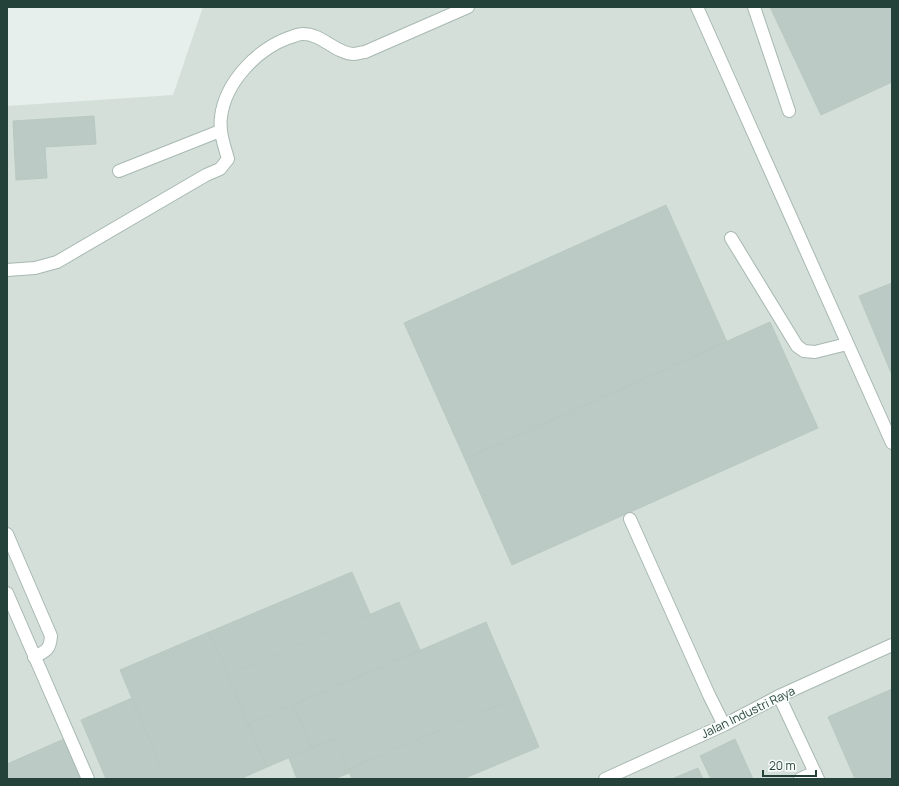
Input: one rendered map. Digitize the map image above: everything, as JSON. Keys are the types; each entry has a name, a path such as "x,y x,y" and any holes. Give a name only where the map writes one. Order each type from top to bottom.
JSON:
{"street":[{"path":"7,270 35,268 57,262 206,175 220,169 228,159 220,131 221,116 228,91 245,68 264,51 301,33 316,36 344,51 353,54 365,52 468,7"},
{"path":"697,7 892,443"},
{"path":"754,7 789,111"},
{"path":"118,171 220,131"},
{"path":"731,238 797,346 804,351 815,352 847,344"},
{"path":"630,519 724,725"},
{"path":"7,534 50,636 50,646 45,652 34,658"},
{"path":"7,593 88,779"},
{"name":"Jalan Industri Raya","path":"605,779 724,725 779,696 892,645"},
{"path":"779,696 817,776 800,779"}],"shaded area":[{"path":"203,7 892,7 892,779 7,779 7,106 173,95"}],"building":[{"path":"770,7 892,7 892,82 821,115"},
{"path":"94,116 96,144 45,147 47,178 16,180 13,121"},
{"path":"666,205 727,342 465,459 404,323"},
{"path":"892,283 892,375 859,296"},
{"path":"770,322 818,428 512,565 465,459"},
{"path":"352,572 370,614 228,675 209,632"},
{"path":"399,602 420,650 248,724 228,675"},
{"path":"486,622 518,697 348,769 335,739 312,748 293,705"},
{"path":"209,632 267,767 240,779 166,779 120,670"},
{"path":"892,689 892,779 855,779 828,717"},
{"path":"518,697 539,747 463,779 352,779 348,769"},
{"path":"132,698 166,779 106,779 81,720"},
{"path":"293,705 312,748 267,767 248,724"},
{"path":"64,739 81,779 7,779 7,764"},
{"path":"335,739 349,773 334,779 297,779 289,758"},
{"path":"735,739 753,779 711,779 700,756"},
{"path":"698,768 703,779 674,779 674,778"}]}
